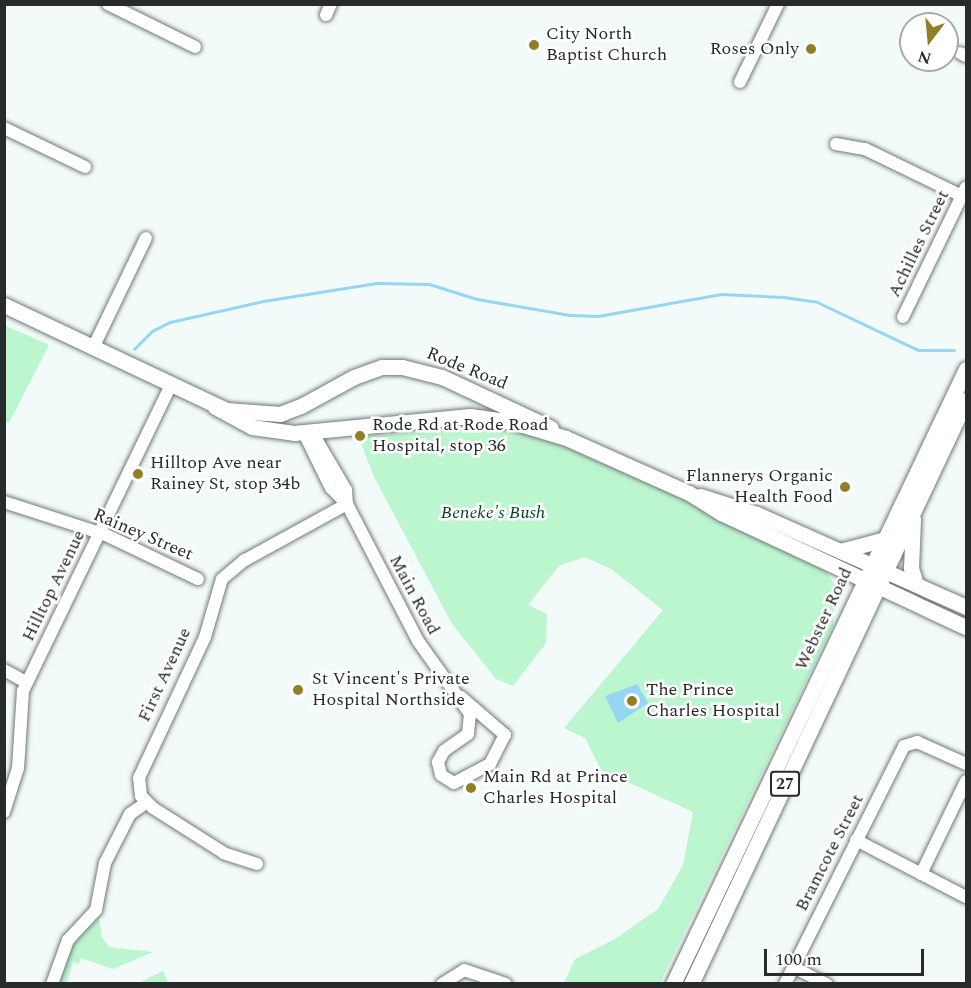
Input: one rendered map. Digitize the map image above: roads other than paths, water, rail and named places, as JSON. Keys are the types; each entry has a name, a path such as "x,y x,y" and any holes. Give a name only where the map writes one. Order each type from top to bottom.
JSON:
{"main road":[{"name":"Rode Road","path":"4,305 215,406 252,427 340,429 470,416 513,422 566,438 689,493 757,514 840,552 868,572 966,627"},
{"name":"Rode Road","path":"215,406 248,414 288,411 382,367 417,369 538,420 566,438"},
{"name":"Webster Road","path":"673,984 882,540 966,369"},
{"path":"248,414 307,430 310,410 327,391"},
{"name":"Webster Road","path":"691,984 966,400"},
{"name":"Rode Road","path":"689,493 721,513 844,569 868,572"},
{"path":"913,516 911,568 916,584"},
{"path":"840,552 882,540"},
{"path":"844,569 852,606"},
{"name":"Rode Road","path":"882,578 916,584 966,607"}],"street":[{"path":"108,4 195,47"},
{"path":"740,82 778,4"},
{"path":"4,128 85,167"},
{"path":"836,144 865,149 964,191"},
{"name":"Achilles Street","path":"903,317 964,191"},
{"path":"93,348 146,238"},
{"name":"Hilltop Avenue","path":"4,812 18,768 20,703 26,682 171,386"},
{"path":"330,457 331,443 340,429"},
{"name":"Main Road","path":"307,430 330,457 346,490 347,504"},
{"name":"Main Road","path":"307,430 331,488 347,504 418,641 461,697 470,714 471,728 464,739 444,751 437,764 443,777 454,783 490,764 505,735 461,697"},
{"name":"Rainey Street","path":"4,502 100,534 198,579"},
{"name":"First Avenue","path":"146,803 140,787 143,766 205,636 222,579 244,560 347,504"},
{"path":"4,670 26,682"},
{"name":"Bramcote Street","path":"785,984 902,750 909,742 921,743 966,764"},
{"path":"921,874 966,781"},
{"path":"52,984 68,940 96,910 105,863 126,822 138,807 146,803 224,853 257,864"},
{"path":"856,840 966,897"},
{"path":"793,967 827,984"},
{"path":"442,984 464,970 506,984"}],"water":[{"path":"637,684 648,703 618,723 605,696"}],"waterway":[{"path":"134,349 152,331 170,322 263,301 377,283 429,284 477,299 570,315 598,316 721,294 783,297 817,302 918,350 954,350"}],"place":[{"name":"City North Baptist Church","path":"534,45"},
{"name":"Roses Only","path":"811,49"},
{"name":"Rode Rd at Rode Road Hospital, stop 36","path":"360,436"},
{"name":"Hilltop Ave near Rainey St, stop 34b","path":"138,474"},
{"name":"Flannerys Organic Health Food","path":"845,487"},
{"name":"St Vincent's Private Hospital Northside","path":"298,690"},
{"name":"The Prince Charles Hospital","path":"632,701"},
{"name":"Main Rd at Prince Charles Hospital","path":"471,788"}],"park label":[{"name":"Beneke's Bush","path":"493,513"}]}
